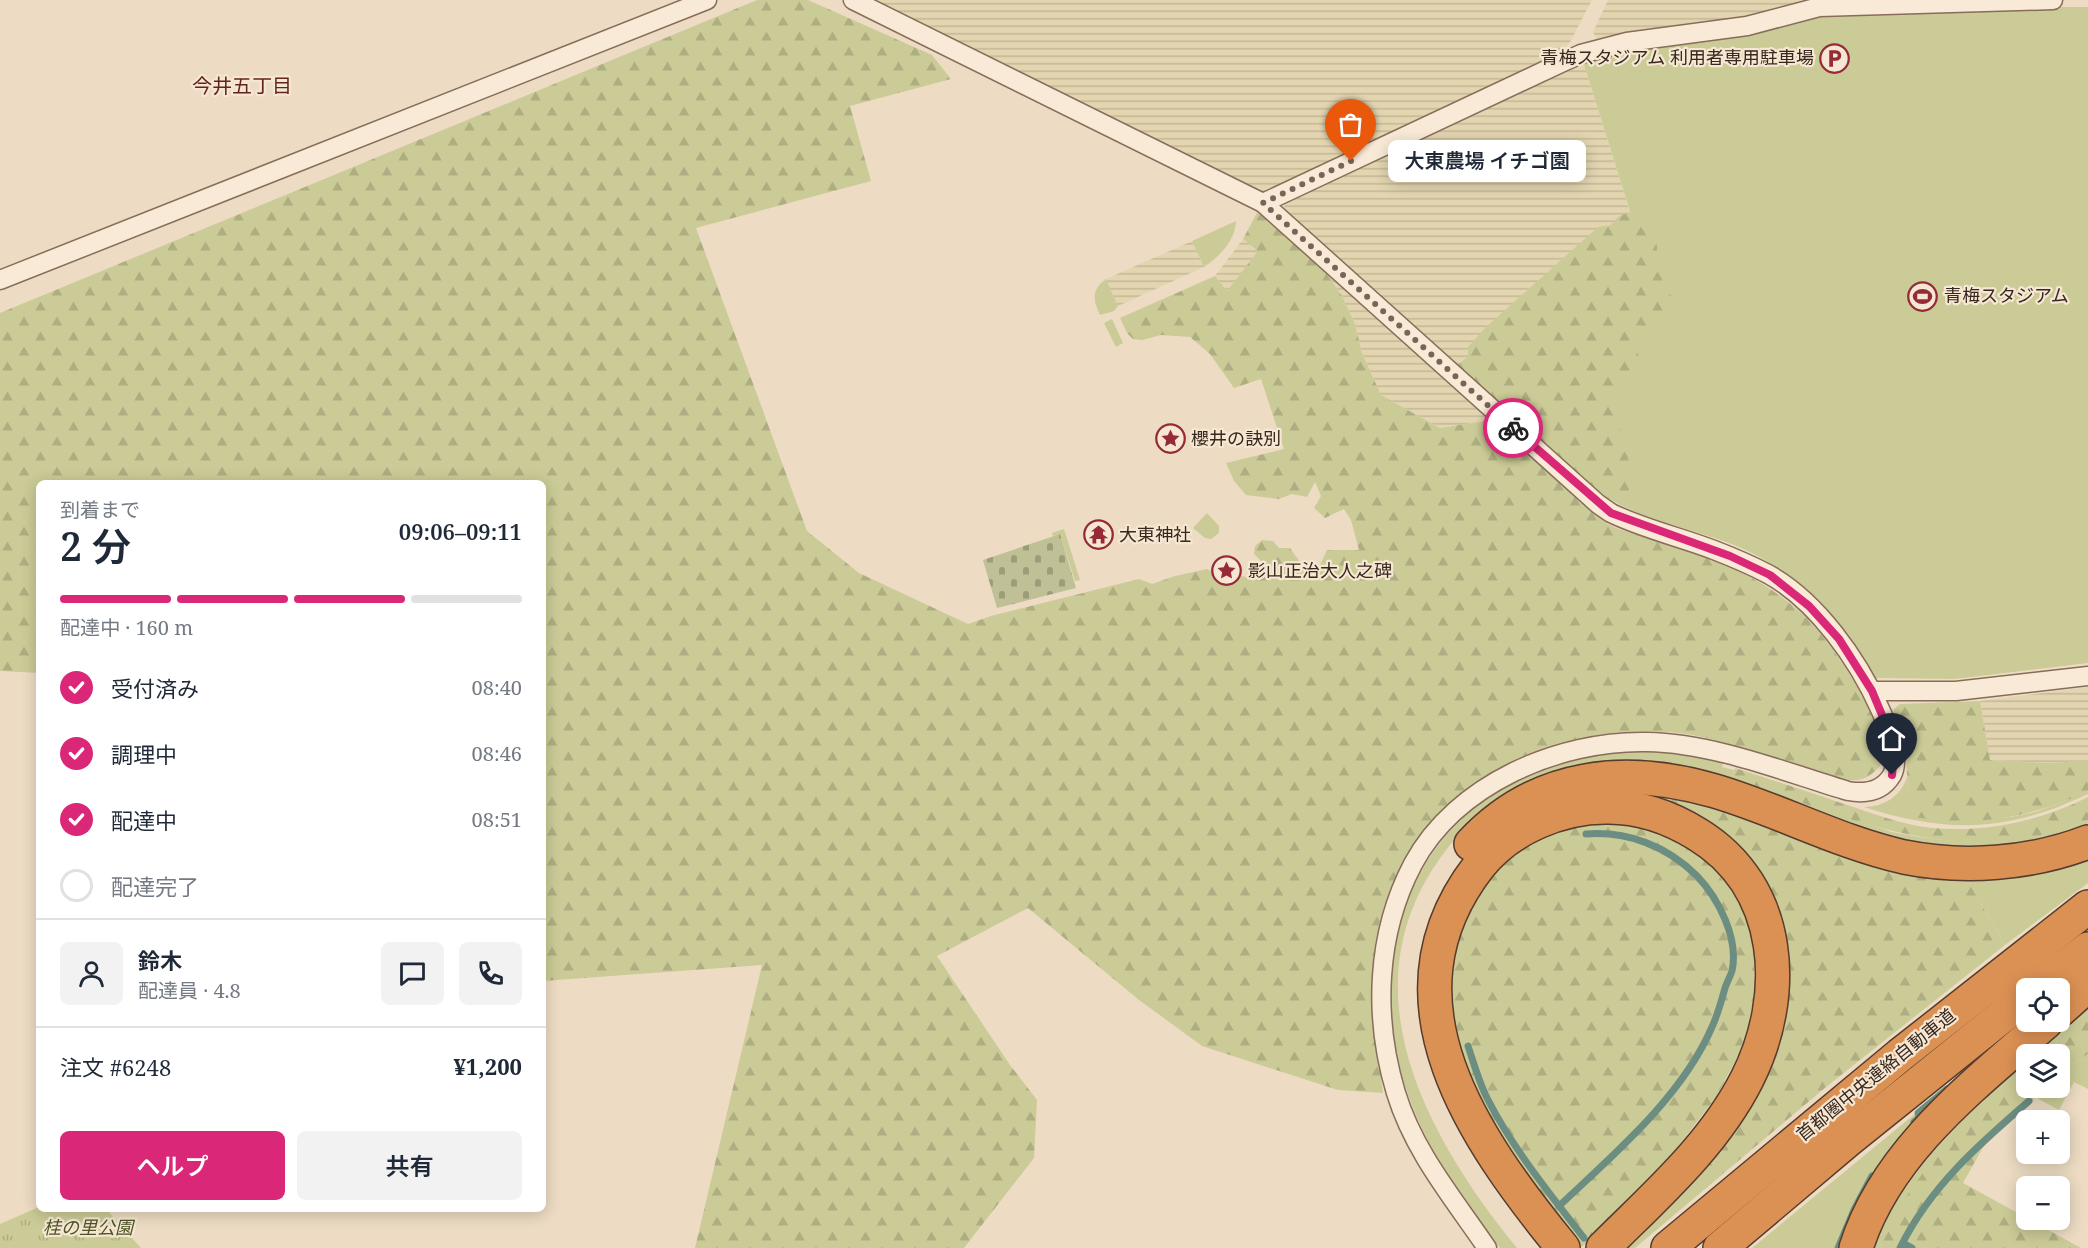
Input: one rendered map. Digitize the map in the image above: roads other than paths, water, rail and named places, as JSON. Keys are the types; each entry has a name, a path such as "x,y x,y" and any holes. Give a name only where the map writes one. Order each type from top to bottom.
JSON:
{"highway":[{"path":"1537,1248 1490,1186 1456,1135 1430,1075 1416,1018 1415,971 1420,939 1429,910 1437,891 1456,862 1493,822 1525,802 1556,788 1593,779 1633,777 1673,782 1714,791 1845,840 1930,861 2017,860 2053,853 2088,842"},
{"path":"1563,1248 1489,1149 1461,1096 1450,1071 1439,1032 1436,968 1443,930 1450,912 1483,861 1514,835 1550,817 1569,811 1609,807 1649,812 1668,819 1704,838 1726,857 1745,880 1764,917 1771,946 1774,978 1770,1014 1761,1048 1729,1110 1685,1166 1603,1248"},
{"name":"首都圏中央連絡自動車道","path":"1668,1248 1900,1055 2088,907"},
{"path":"2050,978 2088,949"},
{"path":"2070,1001 2088,985"},
{"name":"首都圏中央連絡自動車道","path":"1720,1248 1848,1140 2016,1005"},
{"path":"1856,1248 1868,1217 1879,1197 1909,1154 1955,1104 2035,1032"}],"street":[{"path":"0,280 707,0"},
{"path":"853,0 1263,203 1598,504 1611,513 1730,556 1770,575 1789,589 1809,606 1833,633 1872,691 1888,726 1894,756 1892,775 1876,790 1857,793 1848,791 1699,747 1647,742 1598,744 1548,757 1523,767 1492,784 1458,810 1435,833 1420,853 1398,898 1383,961 1381,1003 1389,1065 1401,1108 1421,1152 1443,1188 1487,1248"},
{"path":"1263,203 1572,58 1627,42 1747,26 1819,7 2054,0"},
{"path":"1872,691 1956,691 2088,676"}],"waterway":[{"path":"1559,1206 1644,1124 1683,1077 1699,1053 1714,1022 1732,971 1733,959 1730,933 1720,908 1705,885 1685,865 1660,849 1632,838 1586,834"},
{"path":"1468,1046 1482,1086 1497,1117 1532,1171 1584,1238"},
{"path":"1914,1122 1919,1118 1918,1113 1947,1089"},
{"path":"1900,1248 1912,1226 1941,1186 1974,1151 2029,1101"},
{"path":"1838,1248 1872,1176"},
{"path":"1903,1243 1912,1248"}],"place":[{"name":"青梅スタジアム 利用者専用駐車場","path":"1835,58"},
{"name":"大東農場 イチゴ園","path":"1351,161"},
{"name":"青梅スタジアム","path":"1923,296"},
{"name":"櫻井の訣別","path":"1170,439"},
{"name":"大東神社","path":"1098,535"},
{"name":"影山正治大人之碑","path":"1227,571"}],"district":[{"name":"今井五丁目","path":"242,86"}],"park label":[{"name":"桂の里公園","path":"88,1228"}]}
